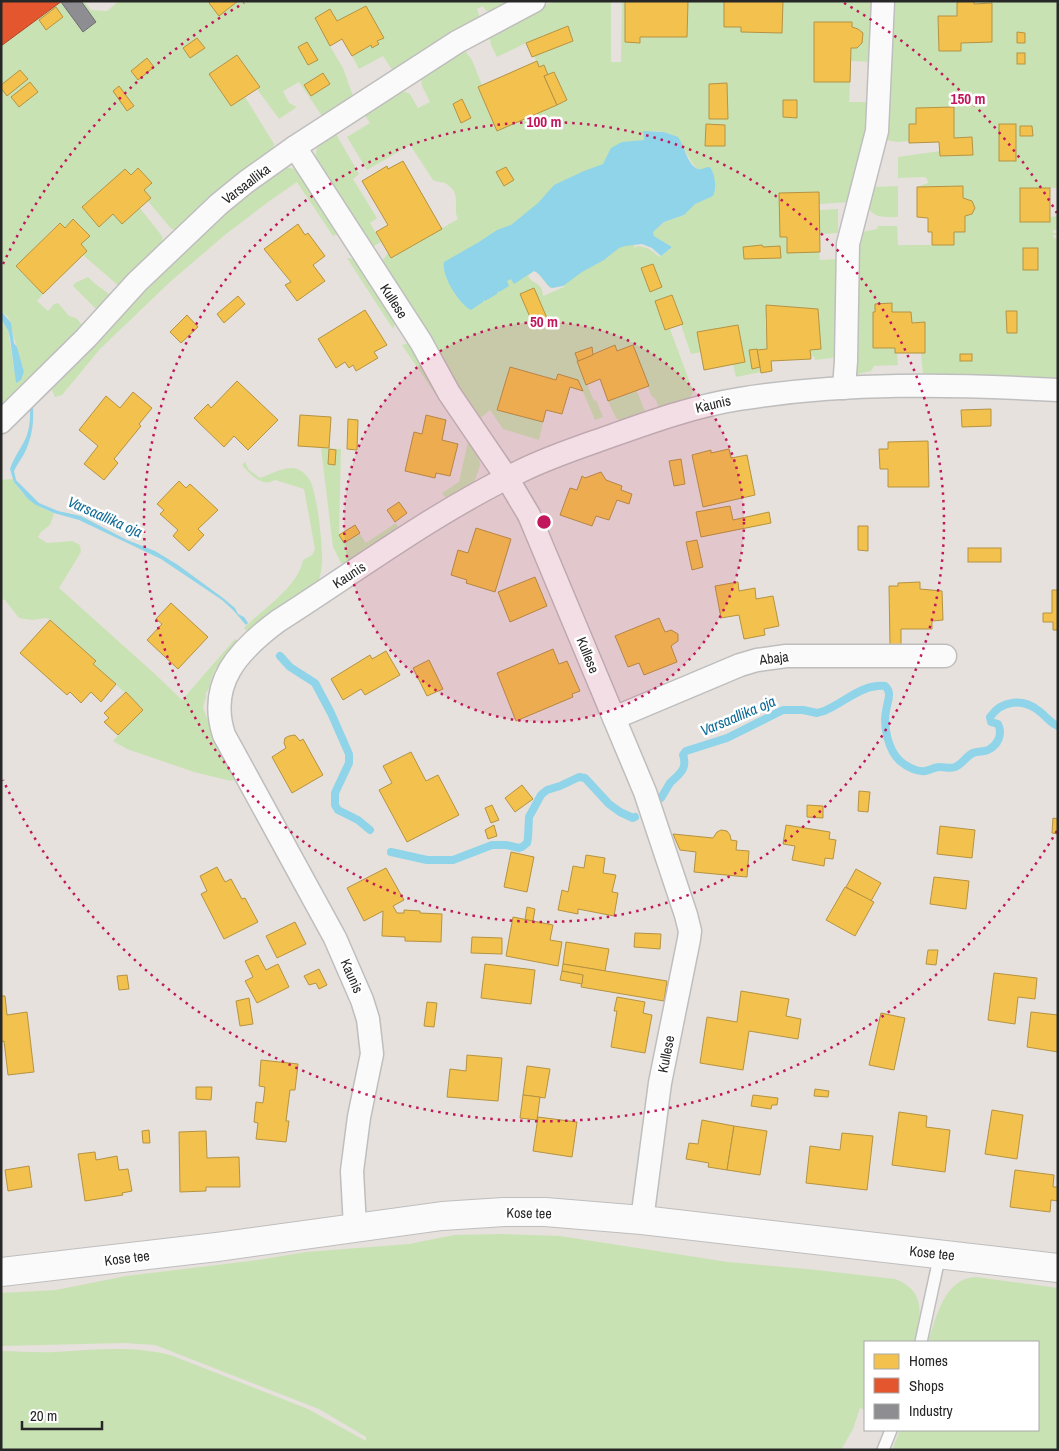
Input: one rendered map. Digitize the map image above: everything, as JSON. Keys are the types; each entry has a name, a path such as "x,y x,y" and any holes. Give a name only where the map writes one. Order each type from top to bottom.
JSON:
{"main road":[{"name":"Kose tee","path":"1,1272 217,1247 449,1215 504,1212 545,1212 642,1220 1058,1268"}],"street":[{"name":"Varsaallika","path":"1,422 138,282 219,204 246,182 295,147 457,42 534,1"},
{"path":"844,388 848,244 877,131 883,1"},
{"name":"Kullese","path":"295,147 421,342 449,392 530,515 645,792 674,877 690,931 660,1083 642,1220"},
{"name":"Kaunis","path":"355,1227 352,1171 359,1117 372,1054 368,1019 362,1000 335,938 224,735 219,717 219,695 222,682 232,665 267,629 432,521 539,462 655,420 705,405 769,395 844,388 964,387 1058,390"},
{"name":"Abaja","path":"614,718 740,665 773,657 945,656"}],"lane":[{"path":"920,1341 940,1254"},
{"path":"883,1450 891,1431"}],"green space":[{"path":"81,1 84,1 91,10 107,11 119,1 211,1 209,3 238,1 512,1 491,11 486,11 483,6 477,9 480,18 393,71 383,56 359,69 352,56 371,45 373,48 378,45 377,41 383,38 366,6 337,21 330,9 330,46 343,68 353,96 322,116 299,82 283,91 289,103 297,107 279,119 257,89 260,87 236,56 209,74 231,106 245,97 274,144 273,149 178,229 172,229 148,201 151,198 144,190 138,168 131,175 125,169 82,207 99,226 113,214 122,223 140,208 162,236 163,242 120,287 83,255 87,251 81,244 89,235 74,219 65,228 59,223 16,266 43,294 37,301 48,311 54,304 58,303 69,316 76,318 83,326 1,409 1,319 8,330 16,382 21,380 24,372 8,317 1,311 1,46 61,2 83,32 96,22"},
{"path":"555,1 611,1 611,62 621,62 622,1 625,1 625,42 640,43 640,37 687,37 688,1 724,1 724,27 741,27 741,32 782,33 783,1 877,1 875,62 850,61 851,48 857,48 863,40 861,31 852,27 852,22 814,22 814,82 850,82 849,102 869,102 871,106 852,202 819,204 819,192 780,193 787,237 819,252 820,260 838,259 839,357 815,360 814,356 810,357 810,350 821,349 818,309 766,305 767,349 749,350 752,368 760,367 761,372 736,377 733,364 745,362 738,325 698,332 701,352 691,354 681,325 683,324 672,295 655,301 665,330 670,329 693,391 690,399 659,409 656,400 651,395 633,345 617,351 614,345 594,353 591,347 575,353 586,384 594,401 596,400 603,417 595,420 578,380 558,374 556,380 510,367 497,410 543,422 539,440 503,429 490,410 478,420 382,263 388,253 391,258 458,219 456,215 455,193 443,182 433,180 410,145 367,170 347,137 370,123 364,114 403,91 410,94 418,108 430,102 422,86 421,78 465,51 472,60 482,85 478,87 497,131 567,100 554,72 548,75 544,65 539,67 534,56 573,41 568,26 497,57 491,45 489,36 542,6","holes":["656,131 666,133 679,140 689,158 700,171 688,210 684,215 664,222 653,232 654,236 672,247 660,257 644,247 637,246 635,248 634,244 600,250 563,282 564,287 543,296 540,286 528,276 534,271 538,273 550,288 558,287 530,266 505,281 614,156 644,140 643,132"]},
{"path":"889,1 958,1 957,16 938,16 939,51 961,51 961,43 992,42 992,4 974,4 974,1 1058,1 1058,188 1020,188 1050,217 1058,216 1058,230 1053,230 1053,233 1058,233 1058,235 1053,235 1054,238 1058,238 1058,383 923,376 921,353 925,352 925,323 912,323 911,312 892,312 892,304 873,312 873,348 895,348 898,365 874,366 871,371 853,375 854,263 862,232 877,229 878,226 897,226 898,245 954,245 954,232 965,232 965,216 972,214 975,208 972,201 963,198 962,186 917,187 928,183 925,177 898,178 898,157 940,151 940,156 972,155 972,137 954,138 954,107 916,108 916,124 909,124 909,141 897,142 886,140"},
{"path":"336,134 359,174 353,179 377,218 370,223 381,242 372,247 316,160 320,143"},
{"path":"285,167 299,170 339,233 333,236 297,182 226,234 171,281 100,349 62,395 55,397 52,390 53,387 153,281 229,208"},
{"path":"898,186 898,217 885,217 874,214 868,207 874,187"},
{"path":"838,209 838,233 820,234 820,210"},
{"path":"347,258 355,259 394,321 393,329"},
{"path":"88,277 111,296 98,311 73,286 75,283"},
{"path":"409,343 479,455 480,466 473,485 447,500 442,493 459,482 468,442 402,345"},
{"path":"637,391 645,412 620,421 616,418 608,401"},
{"path":"321,448 341,449 339,535 344,542 359,533 366,543 396,523 399,529 347,564 341,563 333,547"},
{"path":"245,462 249,470 260,478 288,468 299,470 307,476 315,494 322,555 319,581 250,635 244,628 279,597 300,570 303,560 312,555 315,549 304,489 275,480 270,482 261,481 242,465"},
{"path":"13,479 20,491 30,500 54,513 50,525 38,537 47,543 72,541 80,545 81,552 59,588 182,700 235,639 238,641 213,673 203,707 239,778 231,781 194,772 127,749 113,741 143,709 93,664 95,661 51,620 46,618 32,620 19,618 5,600 1,599 1,480"},
{"path":"454,1235 560,1236 728,1262 895,1279 905,1284 917,1297 920,1314 917,1332 914,1341 864,1341 864,1410 860,1408 853,1429 841,1450 1,1450 1,1351 48,1352 129,1349 173,1356 308,1409 366,1441 366,1437 319,1409 155,1345 125,1343 1,1346 1,1293 56,1290 126,1276 258,1260 306,1252 409,1244"},
{"path":"976,1277 1058,1288 1058,1450 892,1450 900,1431 1039,1431 1039,1341 928,1341 943,1301 956,1284 965,1279"}],"water":[{"path":"643,131 664,132 678,137 691,164 698,169 710,167 714,177 715,189 713,196 695,204 684,215 664,222 653,232 654,236 672,247 661,256 652,248 642,244 625,246 619,248 604,260 582,272 563,286 552,288 534,271 514,284 511,279 507,281 509,286 498,291 497,294 484,300 471,310 461,302 445,274 444,262 497,230 511,225 538,203 554,185 603,164 611,148 622,142 644,140"},
{"path":"1,311 11,323 14,343 17,347 24,372 21,380 16,383 10,338 8,330 1,319"},
{"path":"33,407 31,434 26,450 14,471 16,480 39,503 58,511 81,516 127,540 155,551 178,565 235,608 238,614 244,617 248,623 246,625 222,600 161,559 79,520 54,513 36,505 28,499 14,482 10,469 27,436 30,409"}],"building: Homes":[{"path":"211,1 238,1 219,16 209,3"},
{"path":"625,1 688,1 687,37 640,37 640,43 625,42"},
{"path":"724,1 783,1 782,33 741,32 741,27 724,27"},
{"path":"958,1 974,1 974,4 992,3 992,42 961,43 961,51 939,51 938,16 957,16"},
{"path":"366,6 384,38 377,41 379,44 372,48 371,45 352,56 342,39 330,46 315,18 330,9 337,21"},
{"path":"56,7 63,17 46,30 39,20"},
{"path":"814,22 852,22 852,27 863,33 862,43 857,48 851,48 850,82 814,82"},
{"path":"568,26 573,41 532,57 526,43"},
{"path":"1017,32 1025,33 1025,43 1017,43"},
{"path":"197,38 205,48 190,58 183,48"},
{"path":"307,42 318,60 308,65 298,47"},
{"path":"1017,53 1025,53 1025,64 1017,64"},
{"path":"237,55 260,87 231,106 209,74"},
{"path":"147,58 154,67 138,80 131,71"},
{"path":"537,61 539,67 544,65 548,75 544,76 557,105 497,131 478,87"},
{"path":"20,70 28,79 7,96 1,85"},
{"path":"554,72 567,100 557,105 544,76"},
{"path":"323,73 330,84 311,96 304,85"},
{"path":"30,82 38,92 19,107 11,97"},
{"path":"727,83 728,119 709,119 709,84"},
{"path":"119,86 134,106 127,111 113,91"},
{"path":"462,99 471,118 461,123 453,104"},
{"path":"783,100 797,100 797,118 783,117"},
{"path":"954,107 954,138 972,137 973,155 940,156 939,142 909,143 909,124 916,124 916,108"},
{"path":"706,124 725,125 725,146 705,146"},
{"path":"999,124 1016,124 1016,161 999,161"},
{"path":"1020,126 1032,126 1033,136 1020,136"},
{"path":"403,161 442,229 391,258 376,232 388,225 362,181 387,166 388,169"},
{"path":"506,167 514,180 504,186 496,172"},
{"path":"138,168 152,183 144,190 151,198 122,224 113,214 99,227 82,207 125,169 131,175"},
{"path":"963,186 963,198 972,201 975,208 972,214 965,216 965,232 954,232 954,245 932,245 932,232 928,232 928,218 917,217 917,187"},
{"path":"1020,188 1050,188 1050,222 1020,222"},
{"path":"819,192 820,252 787,253 787,237 780,237 779,193"},
{"path":"73,219 90,236 81,244 87,251 43,294 16,266 60,223 65,228"},
{"path":"298,224 305,235 308,233 325,256 313,265 325,281 297,301 285,285 291,282 264,249"},
{"path":"762,245 763,247 780,246 781,258 744,259 743,247"},
{"path":"1023,248 1038,248 1038,270 1023,270"},
{"path":"653,264 662,287 650,292 641,268"},
{"path":"534,288 550,325 533,324 520,294"},
{"path":"672,295 683,324 665,330 655,301"},
{"path":"238,296 245,304 224,323 217,314"},
{"path":"892,303 892,312 911,312 912,323 925,322 925,353 895,353 895,348 873,348 873,312 875,312 875,304"},
{"path":"766,305 818,309 821,349 810,350 811,359 771,361 772,371 761,373 757,350 767,349"},
{"path":"365,310 387,345 374,352 378,358 356,371 353,365 349,368 345,362 336,368 318,339"},
{"path":"1006,311 1017,311 1017,333 1007,333"},
{"path":"187,315 198,327 181,343 170,332"},
{"path":"738,325 745,362 704,370 697,332"},
{"path":"615,345 617,351 633,345 649,386 608,401 600,379 586,385 577,361"},
{"path":"592,347 593,355 578,361 575,353"},
{"path":"757,349 760,367 752,369 749,350"},
{"path":"960,354 972,354 972,361 960,361"},
{"path":"510,367 556,380 558,374 578,380 583,391 570,387 562,414 546,410 543,422 497,410"},
{"path":"237,381 278,420 248,450 234,436 224,447 194,418 208,404 211,408"},
{"path":"133,392 152,408 139,424 141,426 114,459 118,463 104,480 84,464 98,446 79,430 106,396 120,408"},
{"path":"991,409 991,426 962,427 961,410"},
{"path":"300,415 331,417 329,448 298,446"},
{"path":"426,415 446,420 442,440 458,444 450,476 436,473 435,478 405,471 414,432 422,434"},
{"path":"348,419 358,420 357,450 347,449"},
{"path":"928,441 929,487 888,487 888,469 880,469 879,449 888,449 888,442"},
{"path":"329,449 336,450 335,465 328,464"},
{"path":"729,449 731,458 747,455 755,495 703,507 692,455 711,450 711,453"},
{"path":"681,459 685,484 674,486 669,461"},
{"path":"601,472 606,480 622,486 621,490 632,494 629,504 617,500 609,520 596,516 592,526 560,515 570,488 577,490 582,476 585,478"},
{"path":"179,481 186,488 190,484 218,510 198,529 204,535 189,551 173,536 178,530 160,514 164,510 157,504"},
{"path":"399,502 407,513 395,522 387,510"},
{"path":"730,506 733,520 769,512 771,523 701,537 696,512"},
{"path":"355,525 360,533 344,543 339,535"},
{"path":"858,526 868,526 868,551 858,550"},
{"path":"476,528 511,539 495,592 466,583 467,580 451,575 458,550 468,553"},
{"path":"697,540 703,567 692,570 686,542"},
{"path":"968,548 1001,548 1001,562 968,562"},
{"path":"535,577 547,606 510,622 498,592"},
{"path":"738,582 739,591 755,588 756,599 773,596 779,626 764,629 765,635 744,639 739,615 721,618 715,586"},
{"path":"920,582 920,589 942,591 943,620 932,621 932,629 901,629 901,645 890,645 889,586 898,586 898,583"},
{"path":"1052,590 1058,590 1058,630 1053,630 1053,622 1043,622 1043,613 1052,613"},
{"path":"171,603 208,637 178,669 147,640 162,624 156,619"},
{"path":"659,618 665,632 671,630 678,634 678,641 671,646 677,662 644,675 639,663 628,667 615,636"},
{"path":"50,620 96,661 93,664 116,684 101,702 91,692 81,703 70,692 67,695 20,653"},
{"path":"553,649 559,664 567,661 580,691 572,694 573,697 516,721 497,673"},
{"path":"386,651 400,675 365,695 361,689 343,700 331,679 370,655 372,659"},
{"path":"429,660 443,689 427,696 413,668"},
{"path":"126,692 143,710 118,735 104,722 109,718 104,713"},
{"path":"295,735 300,741 303,739 323,775 292,793 272,757 286,748 285,738"},
{"path":"411,752 426,781 438,775 459,815 407,842 379,790 392,783 383,766"},
{"path":"522,785 533,799 515,812 505,798"},
{"path":"859,791 870,792 868,812 858,811"},
{"path":"492,805 499,820 491,823 485,808"},
{"path":"807,805 823,806 823,818 807,817"},
{"path":"1053,818 1058,819 1058,834 1052,833"},
{"path":"494,825 497,836 488,839 485,830"},
{"path":"786,825 830,832 829,839 836,840 833,859 825,858 824,866 792,860 795,846 783,844"},
{"path":"940,826 975,830 972,858 937,854"},
{"path":"721,830 727,831 731,840 737,841 736,850 749,851 747,877 694,872 696,852 680,850 673,834 713,838"},
{"path":"511,852 534,857 527,892 504,887"},
{"path":"586,855 605,858 603,873 616,875 612,892 618,893 614,916 578,909 578,914 558,910 562,890 568,892 573,866 584,868"},
{"path":"217,867 225,882 231,879 242,899 245,898 258,922 224,939 201,894 207,891 200,876"},
{"path":"386,868 404,900 393,906 397,913 404,913 404,910 442,914 441,942 405,941 405,937 382,936 383,911 364,921 347,888"},
{"path":"856,869 881,883 871,901 846,887"},
{"path":"934,877 969,881 966,909 930,904"},
{"path":"845,887 874,902 855,936 826,920"},
{"path":"527,907 535,909 533,921 525,920"},
{"path":"513,917 553,925 550,940 562,942 558,966 506,956"},
{"path":"295,922 306,944 277,958 266,936"},
{"path":"635,933 661,934 660,949 634,947"},
{"path":"472,937 502,938 502,954 471,953"},
{"path":"566,942 609,949 605,971 563,964"},
{"path":"928,950 938,950 936,965 926,964"},
{"path":"258,955 266,970 278,964 289,987 257,1003 245,981 253,977 245,961"},
{"path":"485,964 535,970 531,1004 481,998"},
{"path":"563,964 667,981 664,1001 581,987 583,975 562,971"},
{"path":"319,969 327,985 319,989 316,983 309,985 304,976"},
{"path":"562,971 583,975 582,984 560,980"},
{"path":"994,973 1037,978 1035,999 1018,997 1015,1024 988,1020"},
{"path":"127,975 129,989 119,990 117,976"},
{"path":"741,991 789,999 786,1016 801,1019 798,1039 749,1031 743,1070 700,1063 707,1017 737,1022"},
{"path":"1,996 5,996 7,1015 27,1012 34,1072 8,1075 4,1041 1,1042"},
{"path":"617,997 645,1002 643,1013 652,1015 645,1053 611,1047 617,1011 614,1011"},
{"path":"249,998 253,1024 240,1026 236,1001"},
{"path":"427,1002 437,1003 434,1027 424,1026"},
{"path":"1031,1012 1058,1015 1058,1052 1027,1047"},
{"path":"881,1013 905,1018 894,1070 869,1065"},
{"path":"467,1055 502,1058 498,1101 447,1097 450,1069 466,1071"},
{"path":"261,1060 298,1064 295,1090 290,1090 286,1121 289,1121 286,1142 256,1139 258,1123 254,1122 256,1102 263,1103 265,1087 259,1086"},
{"path":"527,1066 550,1069 545,1098 523,1095"},
{"path":"196,1087 212,1087 211,1100 196,1099"},
{"path":"815,1089 829,1091 828,1097 814,1096"},
{"path":"523,1095 540,1097 537,1120 520,1118"},
{"path":"753,1095 778,1098 777,1105 772,1105 771,1109 751,1106"},
{"path":"992,1110 1023,1115 1017,1159 985,1154"},
{"path":"899,1112 927,1116 926,1127 950,1130 945,1172 892,1165"},
{"path":"538,1117 577,1122 572,1157 533,1151"},
{"path":"702,1120 734,1126 727,1170 708,1167 709,1163 686,1159 689,1143 698,1144"},
{"path":"734,1126 767,1131 760,1175 727,1170"},
{"path":"149,1130 150,1143 143,1143 142,1131"},
{"path":"206,1131 207,1158 239,1157 240,1187 206,1187 206,1191 180,1192 179,1132"},
{"path":"842,1133 873,1136 867,1190 806,1183 810,1146 840,1150"},
{"path":"95,1152 96,1160 117,1156 119,1170 128,1169 132,1191 122,1193 123,1195 85,1201 78,1154"},
{"path":"29,1166 32,1187 8,1191 5,1170"},
{"path":"1015,1170 1054,1175 1053,1187 1058,1187 1058,1201 1051,1200 1050,1212 1010,1207"}],"building: Shops":[{"path":"1,1 62,1 1,46"}],"building: Industry":[{"path":"62,1 81,1 96,22 83,32"}],"waterway":[{"name":"Varsaallika oja","path":"280,656 290,667 315,683 349,754 349,763 335,793 335,805 338,810 358,820 370,830"},
{"name":"Varsaallika oja","path":"661,798 670,783 682,771 684,764 683,755 686,751 727,738 783,710 803,710 817,713 831,708 860,691 876,686 885,686 889,691 885,724 887,738 892,751 900,761 919,771 938,767 955,767 973,753 992,748 999,739 1000,732 998,724 991,722 990,717 1000,707 1007,704 1020,703 1033,707 1058,726"},
{"name":"Varsaallika oja","path":"391,852 427,860 453,860 492,845 522,847 527,843 529,817 541,795 547,790 579,777 585,778 609,804 620,812 633,818 635,817"}]}
